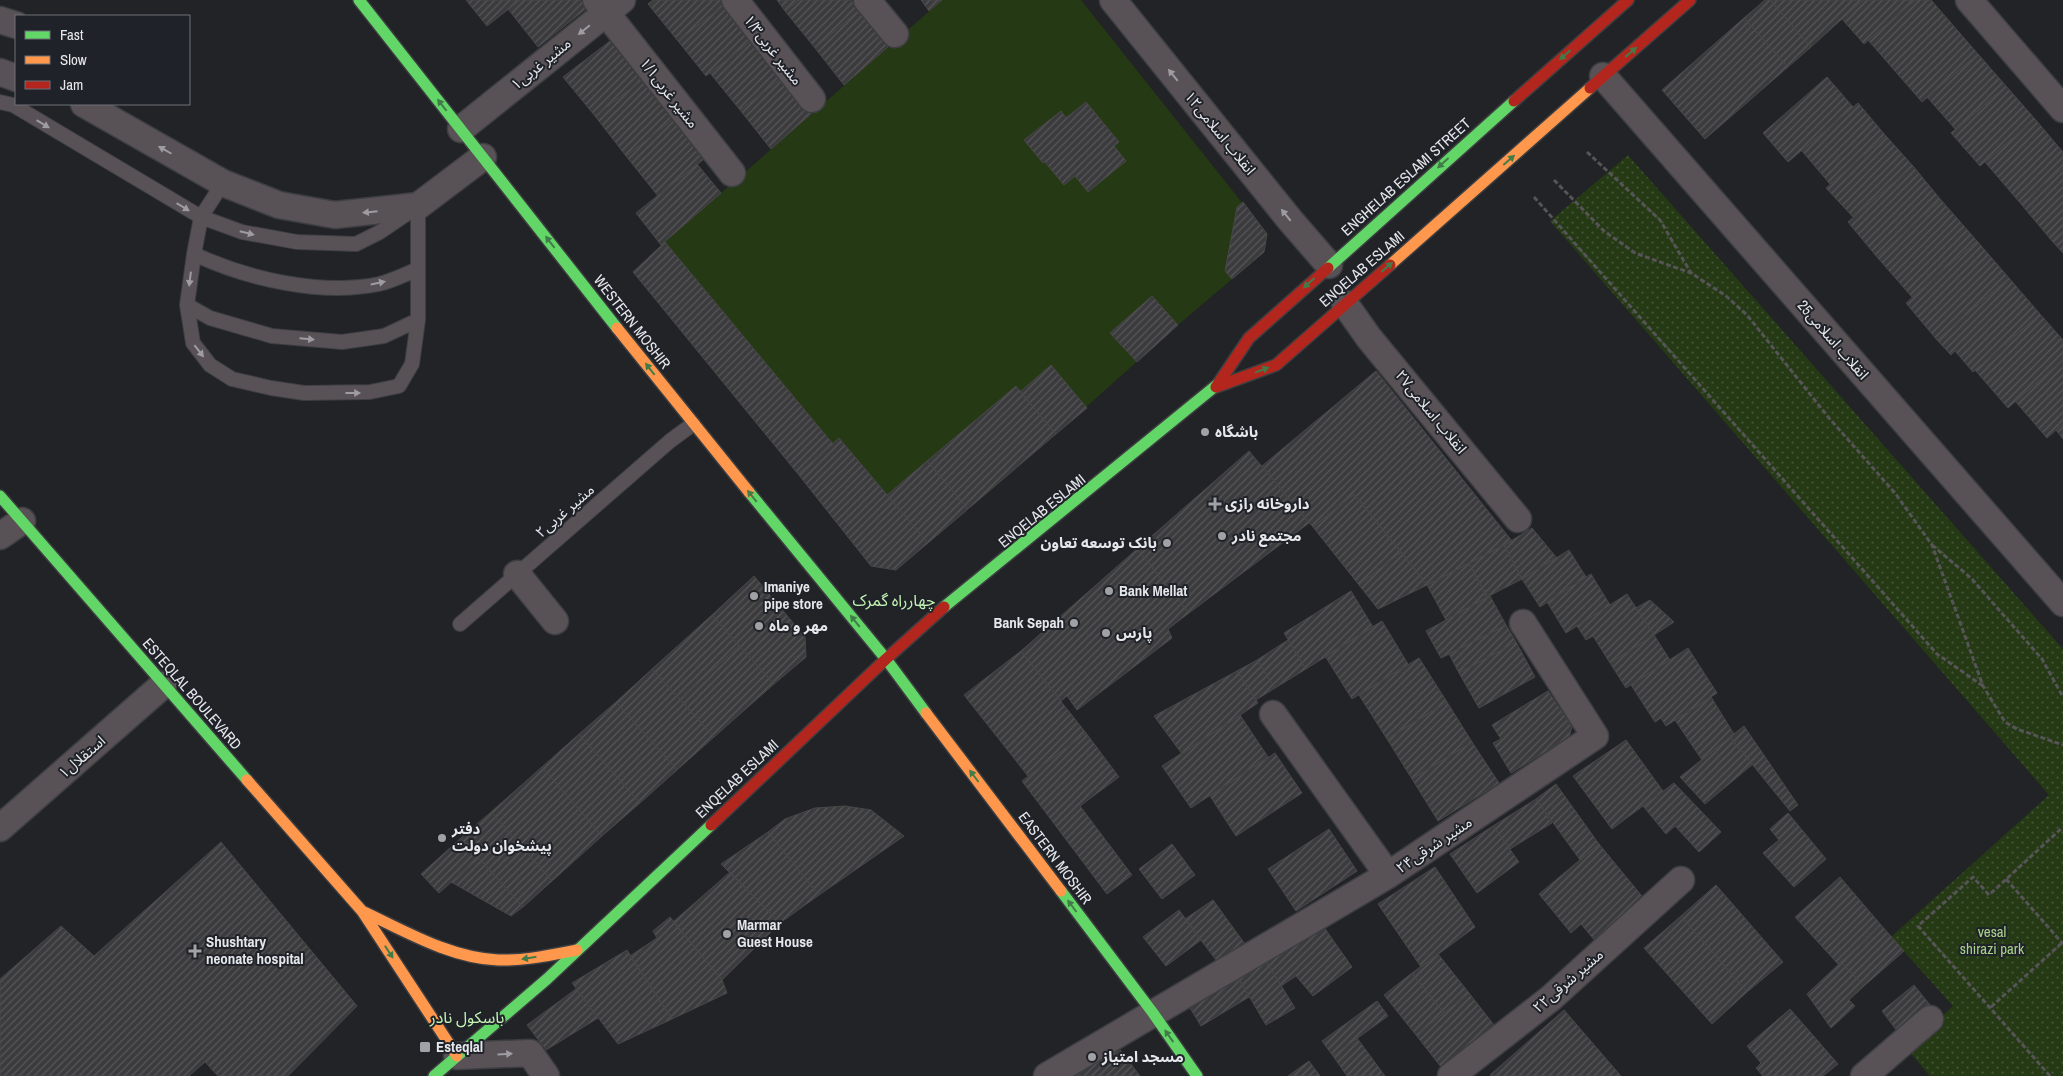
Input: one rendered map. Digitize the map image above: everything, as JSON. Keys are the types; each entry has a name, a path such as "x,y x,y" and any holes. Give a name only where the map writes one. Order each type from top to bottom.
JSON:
{"main road":[{"name":"WESTERN MOSHIR","path":"359,0 693,424 886,659"},
{"name":"ENGHELAB ESLAMI STREET","path":"1216,387 1250,338 1328,265 1628,0"},
{"name":"ENQELAB ESLAMI","path":"434,1076 577,950 937,613 1216,387 1276,364 1690,0"},
{"name":"ESTEQLAL BOULEVARD","path":"0,496 362,911 457,1056"},
{"name":"EASTERN MOSHIR","path":"886,659 1153,1013 1197,1076"},
{"path":"362,911 445,949 483,958 516,960 577,950"}],"street":[{"name":"۱/۳مشیر غربی","path":"735,0 812,99"},
{"path":"867,0 894,34"},
{"name":"انقلاب اسلامی۱۲","path":"1113,0 1328,265"},
{"path":"1969,0 2063,109"},
{"name":"مشیر غربی۱","path":"461,128 608,4"},
{"name":"۱/۱مشیر غربی","path":"608,4 732,172"},
{"path":"0,20 15,25"},
{"path":"0,72 15,78"},
{"name":"25انقلاب اسلامی","path":"1603,76 2063,604"},
{"path":"86,105 223,183 279,206 335,215 418,206 483,157"},
{"name":"انقلاب اسلامی۲۷","path":"1345,304 1375,345 1518,519"},
{"path":"0,536 22,521"},
{"path":"517,574 556,621"},
{"name":"مشیر شرقی۲۴","path":"1047,1076 1388,875 1595,736 1523,624"},
{"name":"استقلال۱","path":"0,828 163,685"},
{"path":"1273,714 1388,875"},
{"name":"مشیر شرقی۲۲","path":"1451,1076 1551,998 1681,880"},
{"path":"1864,1076 1930,1019"},
{"path":"457,1056 530,1052 546,1076"}],"lane":[{"path":"0,102 13,105 201,217 242,232 281,240 333,245 356,244 380,232 418,206"},
{"path":"223,183 201,217 187,304 192,343 210,366 232,379 270,388 304,393 370,392 399,386 412,364 418,320 418,206"},
{"path":"194,254 223,268 272,281 335,288 379,284 418,269"},
{"path":"187,304 210,318 272,336 342,342 384,336 418,320"},
{"name":"۲مشیر غربی","path":"460,624 670,441 693,424"}],"path":[{"path":"1587,152 1660,220 1691,273"},
{"path":"1554,180 1604,231 1635,253 1691,273 1726,296 1747,316 1829,418 1895,493 1932,545 1971,578 2042,659 2063,697"},
{"path":"1534,197 1937,654 1983,686"},
{"path":"1932,545 1983,686 2005,722 2017,729 2063,745"},
{"path":"2050,1076 1918,926 1972,876 1989,895 2063,827"},
{"path":"1991,1007 2063,943 2006,879"}],"green space":[{"path":"942,0 1081,0 1267,234 1264,252 1178,325 1056,434 1015,387 887,495 840,439 833,444 665,242"},
{"name":"vesal shirazi park","path":"1628,155 2063,649 2063,1076 1930,1076 1907,1049 1953,1006 1891,937 2049,795 1550,221"}],"building":[{"path":"466,0 520,0 487,26"},
{"path":"520,0 580,0 587,8 538,47 508,9"},
{"path":"653,0 720,0 724,5 678,41 648,4"},
{"path":"777,0 799,0 785,11"},
{"path":"799,0 851,0 859,10 815,48 785,11"},
{"path":"921,0 942,0 929,11"},
{"path":"1765,0 1770,0 1811,47 1788,67 1744,18"},
{"path":"1770,0 1863,0 1811,47"},
{"path":"1863,0 1915,0 1864,44 1842,19"},
{"path":"1915,0 1931,0 1978,54 1922,102 1868,40"},
{"path":"724,5 752,40 706,76 678,41"},
{"path":"859,10 888,47 844,85 815,48"},
{"path":"1744,18 1788,67 1705,139 1662,90"},
{"path":"752,40 782,78 740,110 710,73"},
{"path":"610,41 642,80 595,116 563,77"},
{"path":"1978,54 2006,86 1956,130 1927,97"},
{"path":"1827,77 1853,107 1788,162 1763,133"},
{"path":"782,78 811,114 771,149 740,110"},
{"path":"642,80 673,119 626,156 595,116"},
{"path":"2006,86 2035,119 1980,166 1951,133"},
{"path":"1086,102 1119,142 1114,146 1126,161 1088,192 1075,176 1064,185 1024,140 1061,111 1066,118"},
{"path":"1858,103 1886,136 1830,184 1802,151"},
{"path":"673,119 704,159 658,196 626,156"},
{"path":"2035,119 2063,152 2063,168 2021,204 1985,162"},
{"path":"1886,136 1913,166 1853,217 1826,188"},
{"path":"697,164 721,193 661,245 636,213"},
{"path":"1913,166 1941,200 1877,257 1848,222"},
{"path":"2063,168 2063,231 2052,241 2021,204"},
{"path":"1941,200 1977,241 1912,297 1877,257"},
{"path":"1243,202 1267,234 1264,252 1232,279 1225,271 1237,207"},
{"path":"2063,231 2063,253 2052,241"},
{"path":"1977,241 2009,278 1937,340 1906,303"},
{"path":"665,242 833,444 798,474 633,272"},
{"path":"2009,278 2040,314 1973,372 1955,351 1951,355 1937,340"},
{"path":"1152,296 1178,325 1137,362 1110,333"},
{"path":"2040,314 2063,340 2063,360 2008,408 1975,370"},
{"path":"2063,360 2063,424 2047,438 2015,401"},
{"path":"1051,365 1087,408 1056,434 1020,392"},
{"path":"1376,371 1512,541 1427,585 1354,494 1313,527 1262,466"},
{"path":"1016,386 1056,434 968,509 927,461"},
{"path":"2063,424 2063,439 2056,430"},
{"path":"839,438 928,543 896,570 871,566 798,474"},
{"name":"مجتمع نادر","path":"1249,451 1309,523 1189,613 1137,549"},
{"path":"927,461 968,509 928,543 887,495"},
{"path":"1354,494 1401,552 1359,585 1313,527"},
{"path":"1532,528 1556,557 1522,579 1504,545"},
{"path":"1504,545 1522,579 1487,597 1469,563"},
{"name":"پارس","path":"1137,549 1189,613 1168,629 1172,638 1077,710 1067,696 1061,701 1021,651"},
{"path":"1569,550 1586,577 1540,607 1522,579"},
{"path":"1401,552 1427,585 1378,609 1359,585"},
{"path":"1469,563 1487,597 1446,620 1427,585"},
{"path":"1591,574 1610,605 1566,633 1547,602"},
{"name":"مهر و ماه","path":"754,576 805,637 806,657 774,684 712,615"},
{"path":"1351,591 1373,627 1306,669 1284,633"},
{"path":"1627,594 1654,635 1610,663 1593,636 1586,640 1577,626"},
{"path":"1490,596 1506,625 1441,658 1426,631"},
{"path":"1650,600 1674,622 1654,635 1636,608"},
{"path":"712,615 739,646 680,699 652,669"},
{"path":"1382,621 1408,664 1352,699 1325,656"},
{"path":"1506,625 1516,642 1459,673 1449,654"},
{"path":"1654,635 1670,660 1626,688 1610,663"},
{"path":"1288,640 1306,669 1275,688 1257,660"},
{"path":"1516,642 1535,677 1479,708 1459,673"},
{"path":"739,646 774,684 714,737 680,699"},
{"path":"1688,648 1717,693 1666,726 1661,718 1655,722 1631,685"},
{"path":"1021,651 1086,733 1028,776 964,695"},
{"path":"1419,658 1447,702 1387,739 1359,695"},
{"path":"1257,660 1275,688 1256,700 1237,671"},
{"path":"652,669 714,737 677,770 616,702"},
{"path":"1237,671 1258,703 1182,754 1154,716"},
{"path":"1548,691 1572,727 1569,737 1511,773 1493,743 1501,739 1492,725"},
{"path":"1711,697 1734,734 1702,760 1675,720"},
{"path":"616,702 677,770 640,803 579,734"},
{"path":"1447,702 1472,742 1412,779 1387,739"},
{"path":"1240,715 1268,757 1191,808 1162,766"},
{"path":"1744,726 1798,805 1790,811 1730,737"},
{"path":"1086,733 1119,777 1080,806 1132,875 1107,894 1022,781"},
{"path":"579,734 640,803 602,836 542,767"},
{"path":"1730,737 1753,764 1705,804 1680,777"},
{"path":"1626,740 1663,791 1612,829 1573,776"},
{"path":"1472,742 1499,783 1438,821 1412,779"},
{"path":"1275,753 1302,793 1236,836 1210,796"},
{"path":"542,767 602,836 552,881 491,812"},
{"path":"1674,783 1721,832 1699,852 1675,826 1666,834 1643,806"},
{"path":"1556,784 1599,844 1580,860 1536,799"},
{"path":"1536,799 1552,823 1510,849 1493,826"},
{"path":"845,806 871,810 904,836 819,895 768,832 785,819 815,808"},
{"path":"491,812 552,881 523,907 461,838"},
{"path":"1788,813 1826,859 1794,887 1763,853 1779,840 1770,829"},
{"path":"1493,826 1519,862 1477,893 1450,854"},
{"path":"1329,829 1357,871 1296,911 1268,869"},
{"path":"768,832 819,895 780,923 721,864"},
{"path":"461,838 479,858 439,893 421,874"},
{"name":"Shushtary neonate hospital","path":"221,842 357,1006 288,1076 218,1076 205,1062 189,1076 0,1076 0,979 61,926 94,956"},
{"path":"1172,844 1195,875 1162,899 1139,869"},
{"path":"1599,844 1646,901 1596,942 1581,924 1571,933 1539,894"},
{"path":"479,858 523,907 511,916 451,882"},
{"path":"1435,867 1475,927 1421,967 1378,904"},
{"path":"730,872 780,923 722,980 673,922"},
{"path":"1840,877 1881,925 1838,964 1795,917"},
{"path":"1716,885 1783,962 1747,992 1681,916"},
{"path":"1213,900 1245,944 1216,960 1185,919"},
{"path":"1179,910 1201,940 1166,966 1143,937"},
{"path":"1681,916 1747,992 1712,1024 1644,948"},
{"path":"670,917 722,980 727,993 672,1019 630,956 657,938 653,931"},
{"path":"1321,923 1352,967 1313,996 1296,976 1281,986 1264,958"},
{"path":"1881,925 1904,951 1864,986 1841,962"},
{"path":"627,950 672,1019 618,1044 572,983"},
{"path":"1438,954 1469,993 1444,1013 1412,973"},
{"path":"1264,958 1295,1008 1266,1025 1236,974"},
{"path":"1841,962 1864,986 1849,1000 1855,1006 1831,1028 1807,994"},
{"path":"1412,973 1444,1013 1416,1035 1384,995"},
{"path":"1236,974 1249,997 1201,1026 1187,1003"},
{"path":"1914,985 1930,1005 1897,1031 1882,1011"},
{"path":"576,989 598,1018 546,1050 527,1025"},
{"path":"1469,993 1494,1025 1441,1067 1416,1035"},
{"path":"1377,1001 1388,1016 1333,1056 1322,1041"},
{"path":"1790,1009 1838,1064 1823,1076 1763,1076 1756,1068 1761,1063 1747,1046"},
{"path":"1564,1010 1621,1076 1490,1075"},
{"name":"مسجد امتیاز","path":"1086,1037 1111,1038 1140,1076 1034,1076"},
{"path":"1357,1038 1385,1076 1347,1076 1333,1056"},
{"path":"1309,1061 1320,1076 1288,1076"}],"traffic: fast":[{"path":"359,0 617,328"},
{"path":"1328,268 1514,101"},
{"path":"944,607 1218,384"},
{"path":"749,492 886,659 926,713"},
{"path":"0,496 247,780"},
{"path":"434,1076 547,979 711,825"},
{"path":"1061,891 1153,1013 1197,1076"}],"traffic: slow":[{"path":"1390,265 1590,88"},
{"path":"617,328 749,492"},
{"path":"926,713 1061,891"},
{"path":"247,780 362,911 457,1056"},
{"path":"362,911 445,949 480,958 518,960 577,950"}],"traffic: jam":[{"path":"1514,101 1628,0"},
{"path":"1590,88 1690,0"},
{"path":"1216,387 1276,365 1390,265"},
{"path":"1218,384 1249,338 1328,268"},
{"path":"711,825 886,659 944,607"}],"place":[{"name":"باشگاه","path":"1205,432"},
{"name":"داروخانه رازی","path":"1215,504"},
{"name":"مجتمع نادر","path":"1222,536"},
{"name":"بانک توسعه تعاون","path":"1167,543"},
{"name":"Bank Mellat","path":"1109,591"},
{"name":"Imaniye pipe store","path":"754,596"},
{"name":"Bank Sepah","path":"1074,623"},
{"name":"مهر و ماه","path":"759,626"},
{"name":"پارس","path":"1106,633"},
{"name":"دفتر پیشخوان دولت","path":"442,838"},
{"name":"Marmar Guest House","path":"727,934"},
{"name":"Shushtary neonate hospital","path":"195,951"},
{"name":"Esteqlal","path":"425,1047"},
{"name":"مسجد امتیاز","path":"1092,1057"}],"district":[{"name":"چهارراه گمرک","path":"894,600"},
{"name":"باسکول نادر","path":"467,1017"}]}
